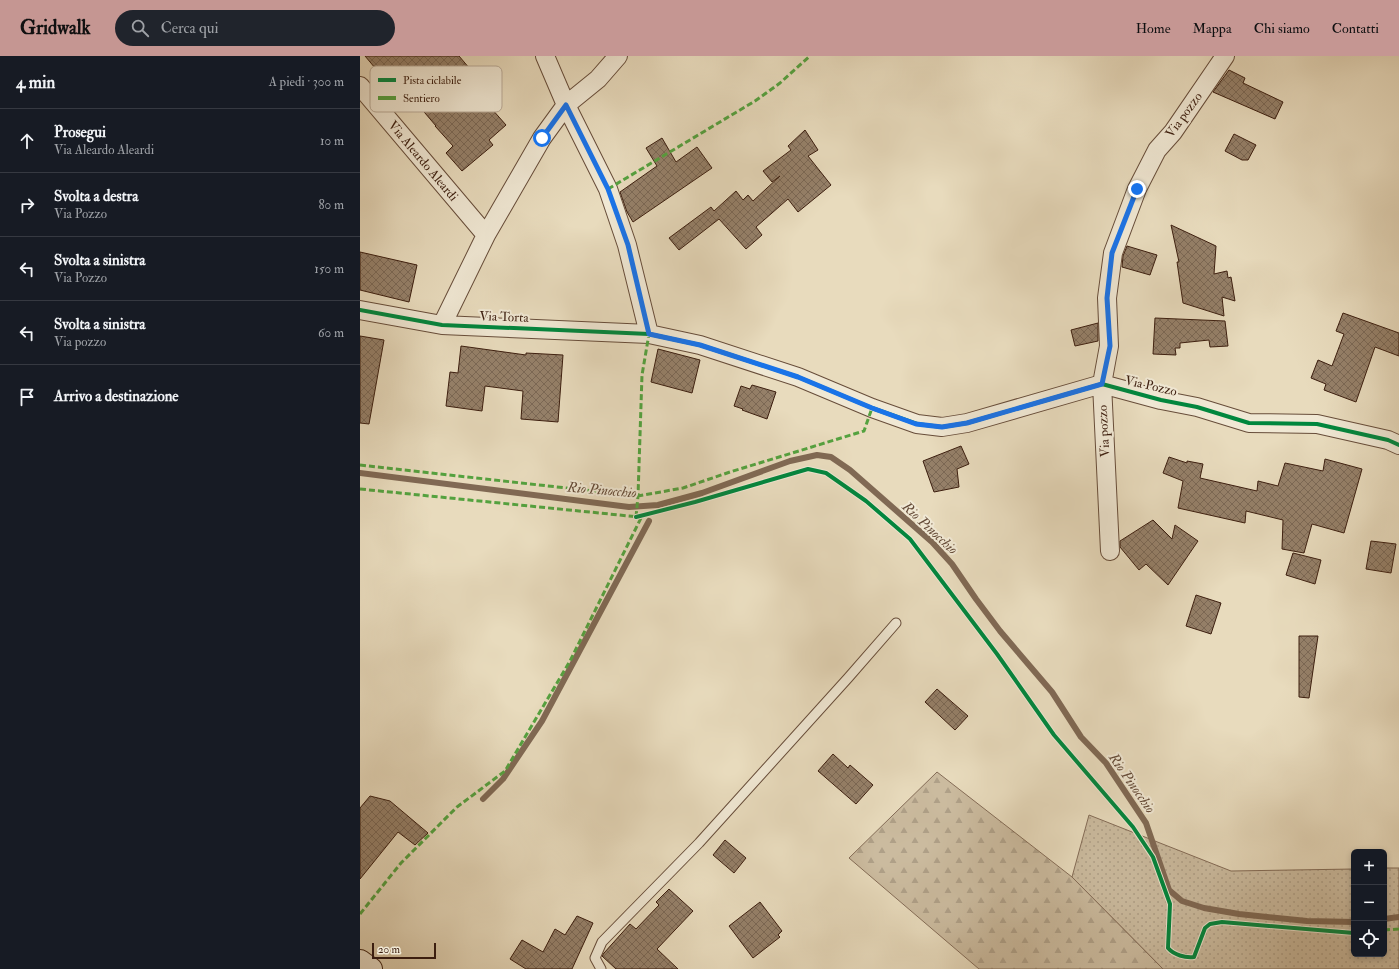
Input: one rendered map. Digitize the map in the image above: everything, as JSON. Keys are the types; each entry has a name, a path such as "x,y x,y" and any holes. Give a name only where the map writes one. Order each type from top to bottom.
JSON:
{"main road":[{"path":"360,961 371,969"}],"street":[{"path":"545,56 566,105 608,189 628,245 649,334"},
{"path":"442,325 486,235 542,138 566,105 598,79 618,56"},
{"name":"Via pozzo","path":"1110,551 1102,384 1110,346 1107,298 1112,253 1137,189 1157,150 1173,132 1225,56"},
{"name":"Via Aleardo Aleardi","path":"360,86 370,98"},
{"name":"Via Aleardo Aleardi","path":"382,112 486,235"},
{"name":"Via Torta","path":"360,310 442,325 649,334"},
{"name":"Via Pozzo","path":"649,334 700,345 798,377 872,408 916,424 942,427 967,423 1102,384 1161,400 1197,407 1249,423 1317,424 1388,440 1399,445"}],"lane":[{"path":"601,969 595,958 602,942 699,843 896,623"}],"green space":[{"path":"937,772 1072,877 1163,969 979,969 849,858"},
{"path":"1089,815 1231,871 1351,869 1351,957 1387,957 1387,868 1399,868 1399,969 1163,969 1072,877"}],"building":[{"path":"365,56 459,56 467,66 373,66"},
{"path":"1229,70 1245,78 1243,83 1283,102 1275,119 1213,92"},
{"path":"424,112 495,112 506,125 489,140 493,145 462,171 446,153 453,146"},
{"path":"805,130 818,150 808,156 831,185 798,212 788,199 756,227 762,235 746,249 719,219 679,250 669,238 711,207 714,211 736,191 743,200 748,195 753,201 780,176 772,182 763,171 791,150 788,146"},
{"path":"1234,134 1256,145 1248,160 1242,160 1225,151"},
{"path":"662,138 676,162 697,147 712,168 633,222 627,212 620,192 657,166 646,148"},
{"path":"1171,225 1216,246 1214,274 1227,271 1228,278 1231,277 1235,301 1222,297 1224,316 1183,303 1177,262 1179,262"},
{"path":"1127,246 1157,255 1150,275 1122,267 1123,256"},
{"path":"360,252 417,265 409,302 360,290"},
{"path":"1343,313 1399,333 1399,356 1375,347 1356,402 1324,390 1326,384 1311,378 1318,360 1332,366 1344,334 1336,331"},
{"path":"1155,318 1225,321 1228,346 1210,347 1209,340 1180,343 1180,348 1175,348 1176,355 1153,354"},
{"path":"1098,323 1098,341 1075,346 1071,330"},
{"path":"360,336 384,340 369,424 360,423"},
{"path":"461,346 526,355 526,353 563,355 558,422 521,419 523,391 485,386 482,411 446,406 450,372 458,373"},
{"path":"658,349 700,360 692,393 651,382"},
{"path":"752,385 776,392 767,419 734,406 741,386 750,389"},
{"path":"961,446 969,464 957,469 959,487 934,492 923,461"},
{"path":"1169,457 1187,463 1187,461 1203,464 1200,478 1257,491 1258,481 1278,486 1285,463 1323,471 1325,459 1362,469 1344,533 1312,524 1304,553 1282,549 1283,520 1246,511 1245,523 1178,508 1183,481 1163,473"},
{"path":"1153,520 1172,539 1175,525 1198,541 1168,585 1146,564 1139,570 1120,547 1120,541"},
{"path":"1371,541 1396,544 1391,573 1366,569"},
{"path":"1293,553 1321,560 1315,584 1286,575"},
{"path":"1196,595 1221,603 1211,634 1186,626"},
{"path":"1299,636 1318,636 1309,698 1299,697"},
{"path":"937,689 968,716 955,730 925,702"},
{"path":"833,754 848,768 850,765 873,785 856,804 818,771"},
{"path":"370,796 390,801 428,833 415,845 398,832 360,879 360,808"},
{"path":"725,840 746,858 734,873 713,855"},
{"path":"669,889 693,911 657,949 678,969 616,969 602,956 630,924 636,929 659,905 656,902"},
{"path":"760,902 782,931 778,935 780,937 753,958 729,926"},
{"path":"577,916 593,923 572,969 526,969 510,959 522,940 543,952 555,929 565,935"}],"waterway":[{"name":"Rio Pinocchio","path":"360,473 629,507 658,505 702,493 790,461 817,455 831,457 850,470 932,542 952,564 1000,631 1052,692 1081,737 1106,763 1146,823 1169,890 1182,901 1204,908 1239,914 1307,921 1351,922"},
{"path":"483,799 503,779 542,721 649,521"},
{"name":"Rio Pinocchio","path":"1387,919 1399,917"}],"marked path":[{"path":"608,189 755,101 780,83 810,56"},
{"path":"636,517 642,375 649,334"},
{"path":"360,465 638,496 683,488 864,431 872,408"},
{"path":"360,489 639,517"},
{"path":"360,914 401,863 457,807 505,771 570,661 642,516"},
{"path":"1387,930 1399,929"}],"cycle path":[{"path":"360,310 442,325 649,334 700,345 798,377 872,408 917,424 942,427 967,423 1102,384 1161,400 1197,407 1249,423 1317,424 1388,440 1399,445"},
{"path":"636,517 695,502 808,469 826,473 866,501 910,539 997,654 1054,735 1133,827 1153,857 1170,904 1168,948 1170,950 1180,956 1194,957 1205,928 1210,924 1222,922 1351,933"}],"route":[{"path":"542,138 566,105 608,189 628,245 649,334 700,345 798,377 872,408 916,424 942,427 967,423 1102,384 1110,346 1107,298 1112,253 1137,189"}]}
